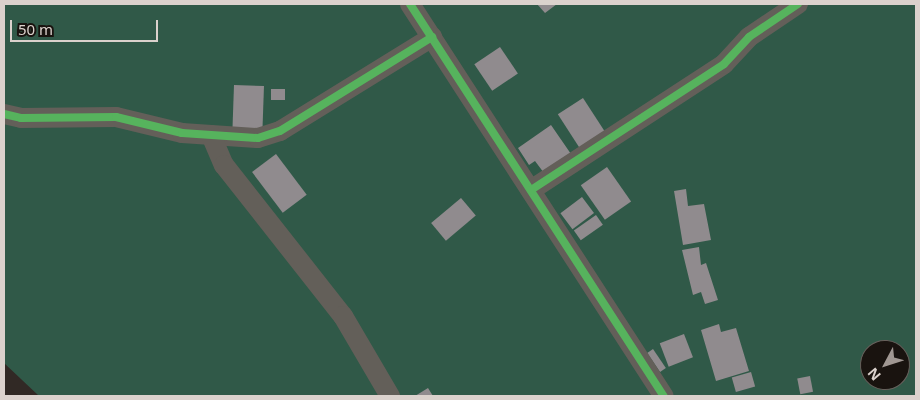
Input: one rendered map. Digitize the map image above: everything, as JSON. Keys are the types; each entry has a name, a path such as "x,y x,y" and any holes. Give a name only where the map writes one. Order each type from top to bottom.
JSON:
{"street":[{"path":"410,4 664,396"},
{"path":"531,190 724,64 750,37 798,4"},
{"path":"4,114 21,118 116,117 182,133 258,138 280,131 432,37"},
{"path":"211,135 224,165 343,316 390,396"}],"green space":[{"path":"4,4 916,4 916,396 39,396 4,363"}],"building":[{"path":"537,4 557,4 545,13"},
{"path":"500,47 518,74 492,91 474,64"},
{"path":"234,85 264,86 262,131 232,130"},
{"path":"271,89 285,89 285,100 271,100"},
{"path":"583,98 605,132 580,148 558,114"},
{"path":"551,125 571,154 544,173 535,161 529,165 518,148"},
{"path":"276,154 307,195 283,213 252,172"},
{"path":"607,167 631,201 605,220 581,185"},
{"path":"686,189 688,206 704,204 711,240 683,245 674,191"},
{"path":"582,197 594,213 572,229 560,213"},
{"path":"461,198 476,216 446,241 431,223"},
{"path":"596,215 603,225 581,240 574,230"},
{"path":"699,247 701,265 706,263 718,300 705,304 701,292 693,295 682,250"},
{"path":"719,324 721,332 736,328 749,371 716,381 701,330"},
{"path":"684,334 693,357 669,367 660,343"},
{"path":"653,349 666,368 660,372 647,353"},
{"path":"751,372 755,386 736,392 732,378"},
{"path":"810,376 813,392 800,394 797,378"},
{"path":"428,388 433,396 415,396"}],"cycle path":[{"path":"410,4 664,396"},
{"path":"531,190 724,64 749,37 798,4"},
{"path":"4,114 21,118 116,117 182,133 258,138 280,131 432,37"}]}
